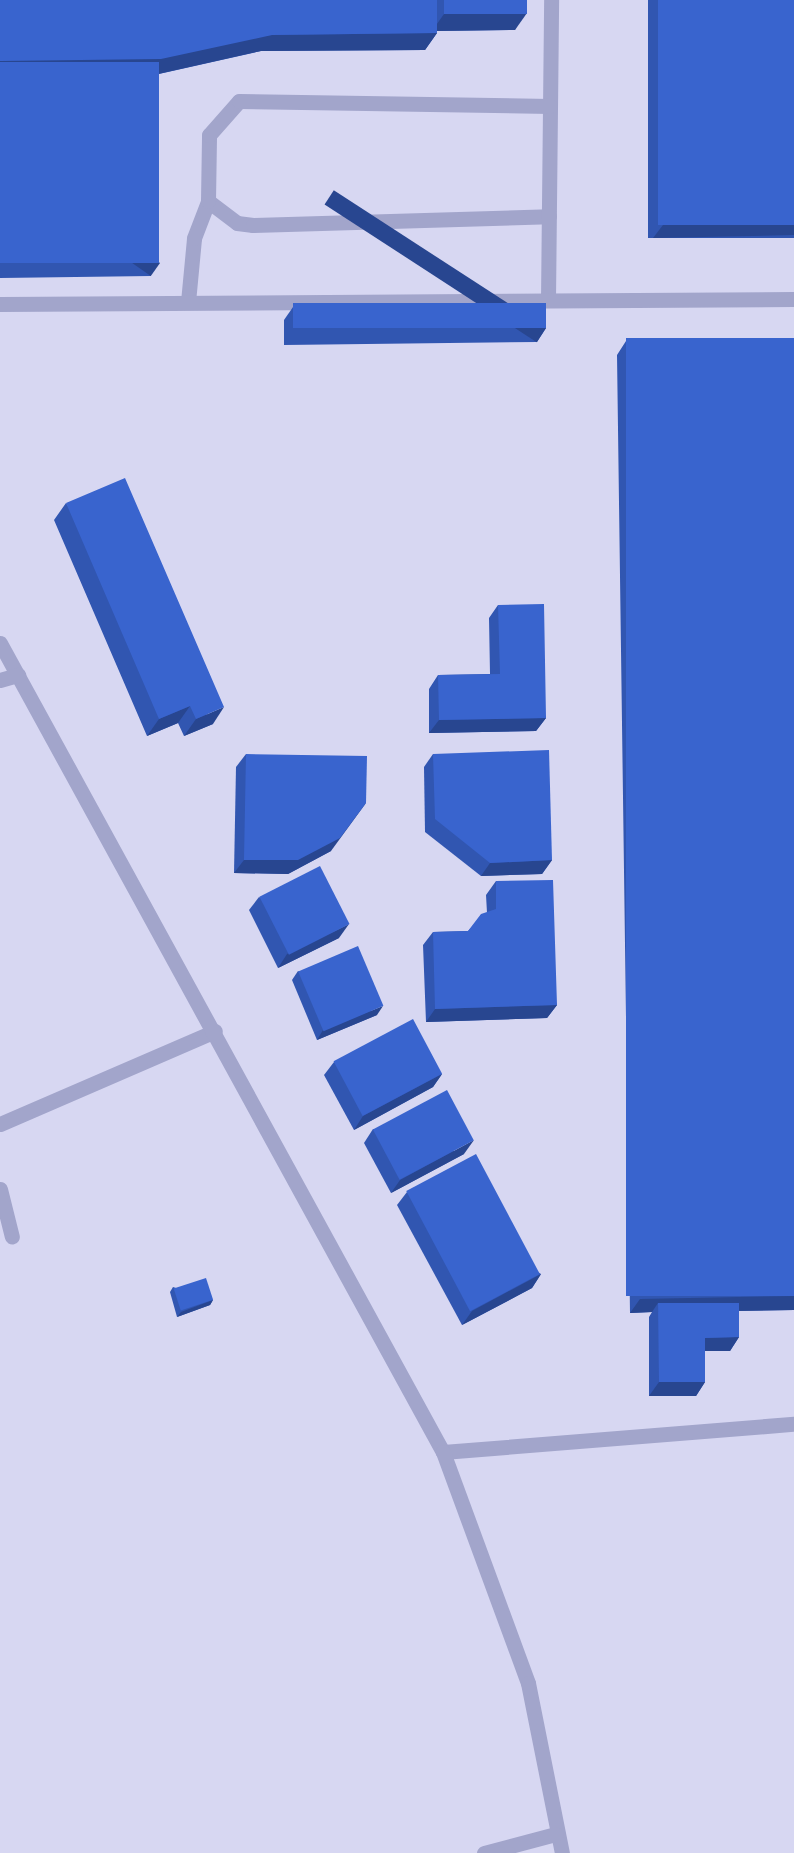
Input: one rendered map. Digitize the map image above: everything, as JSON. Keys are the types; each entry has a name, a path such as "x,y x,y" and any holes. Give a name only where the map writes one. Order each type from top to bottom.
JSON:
{"street":[{"path":"548,300 551,0"},
{"path":"188,302 194,238 208,201 209,135 239,101 550,106"},
{"path":"208,201 237,223 253,225 549,216"},
{"path":"0,304 794,298"},
{"path":"0,643 215,1031 443,1452 528,1683 556,1834 562,1853"},
{"path":"0,680 18,675"},
{"path":"0,1124 215,1031"},
{"path":"0,1189 12,1237"},
{"path":"443,1452 794,1424"},
{"path":"484,1853 556,1834"}],"building":[{"path":"0,0 437,0 437,33 272,35 161,59 0,61"},
{"path":"444,0 527,0 527,14 444,14"},
{"path":"658,0 794,0 794,225 658,225"},
{"path":"0,62 159,62 159,263 0,263"},
{"path":"293,303 546,303 546,328 293,328"},
{"path":"626,338 794,338 794,1296 626,1296"},
{"path":"125,478 224,707 196,719 190,706 159,719 66,503"},
{"path":"544,604 546,718 439,720 438,675 500,674 498,605"},
{"path":"549,750 552,860 490,863 435,819 433,754"},
{"path":"246,754 367,756 366,803 340,838 298,860 244,860"},
{"path":"320,866 350,924 289,955 259,897"},
{"path":"553,880 557,1005 435,1009 433,932 468,931 481,914 496,909 496,881"},
{"path":"358,946 383,1006 324,1031 298,971"},
{"path":"413,1019 442,1074 363,1116 334,1061"},
{"path":"447,1090 474,1140 400,1180 373,1129"},
{"path":"476,1154 540,1274 470,1311 406,1191"},
{"path":"206,1278 213,1300 181,1310 174,1289"},
{"path":"658,1303 739,1303 739,1337 705,1338 705,1382 659,1382"}]}
